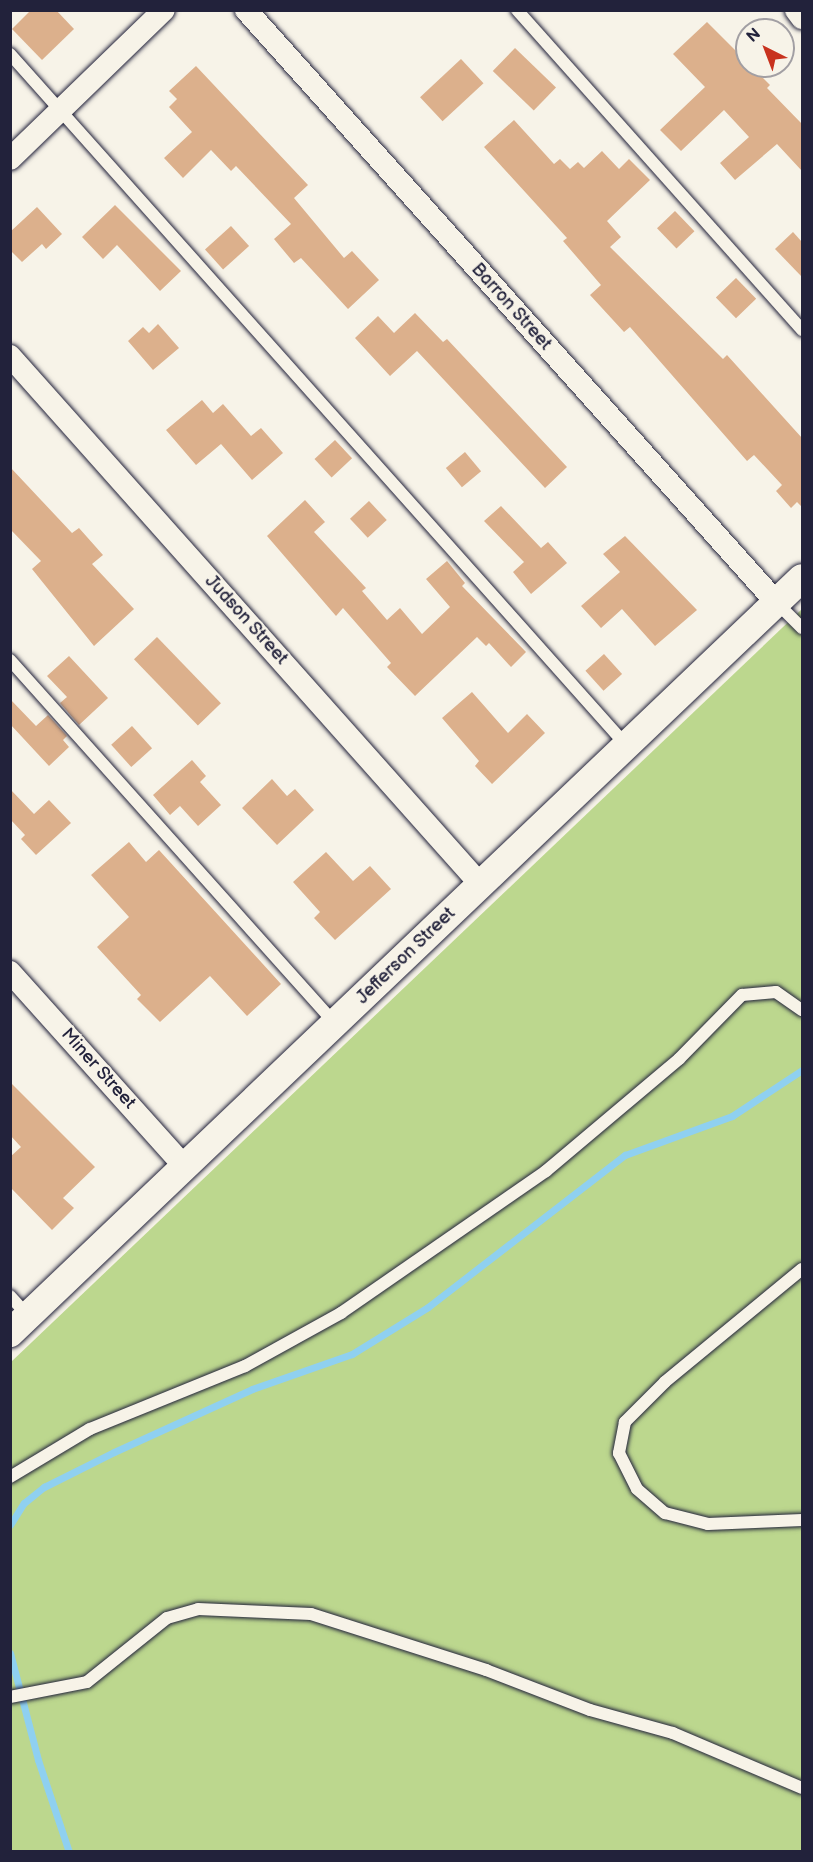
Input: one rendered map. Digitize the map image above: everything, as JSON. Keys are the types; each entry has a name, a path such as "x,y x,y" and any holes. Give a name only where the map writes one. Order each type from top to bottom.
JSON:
{"street":[{"path":"10,159 164,10"},
{"name":"Barron Street","path":"246,10 776,602"},
{"path":"796,10 802,18"},
{"name":"Judson Street","path":"10,356 481,885"},
{"name":"Jefferson Street","path":"16,1315 185,1167 802,578"},
{"name":"Miner Street","path":"10,972 185,1167"}],"lane":[{"path":"517,10 802,330"},
{"path":"10,54 627,746"},
{"path":"776,602 802,628"},
{"path":"10,660 336,1023"},
{"path":"10,1477 90,1429 245,1366 341,1313 546,1171 680,1059 742,995 776,992 802,1010"},
{"path":"802,1269 665,1382 625,1422 619,1453 637,1489 665,1513 708,1524 802,1521"},
{"path":"10,1697 87,1682 167,1618 198,1609 311,1614 498,1674 590,1710 673,1733 802,1788"}],"green space":[{"path":"802,609 802,1851 11,1852 11,1362"}],"building":[{"path":"31,10 56,10 74,29 42,60 12,29"},
{"path":"707,22 735,50 735,78 763,78 770,85 767,88 802,124 802,171 777,144 735,180 720,163 749,137 724,110 681,151 660,130 705,87 673,54"},
{"path":"515,48 556,88 534,111 493,71"},
{"path":"461,59 484,83 443,121 420,97"},
{"path":"196,66 308,185 294,198 344,258 352,251 379,280 348,309 301,258 294,263 274,239 291,224 236,166 231,171 211,150 183,178 164,158 192,132 169,107 177,99 169,91"},
{"path":"514,120 554,164 560,159 570,169 578,162 584,168 602,151 619,169 629,159 650,180 607,221 621,237 610,247 723,359 727,355 802,438 802,507 797,502 791,508 776,491 782,485 754,455 747,461 630,327 624,332 590,295 601,285 563,241 567,238 484,147"},
{"path":"115,205 181,271 160,291 117,245 103,259 82,237"},
{"path":"37,207 62,234 46,249 42,244 22,262 10,250 10,232"},
{"path":"675,211 694,231 676,249 657,228"},
{"path":"231,226 249,246 223,269 205,249"},
{"path":"793,232 802,242 802,277 775,249"},
{"path":"736,278 756,299 736,318 716,297"},
{"path":"415,313 443,342 447,339 567,467 545,488 417,351 390,376 355,338 378,316 394,333"},
{"path":"158,324 179,348 153,370 128,341 143,327 149,333"},
{"path":"202,400 213,413 223,404 251,436 261,428 283,453 252,480 221,444 196,465 166,430"},
{"path":"335,440 352,458 332,477 315,459"},
{"path":"465,452 481,471 462,487 446,468"},
{"path":"10,467 72,533 79,528 103,555 92,564 134,609 94,646 32,569 41,561 10,529"},
{"path":"305,500 325,522 314,532 366,588 362,591 387,620 400,608 422,634 450,607 426,579 447,561 465,583 462,586 526,652 511,667 489,643 486,646 477,637 415,696 387,667 391,663 343,608 336,616 267,536"},
{"path":"369,501 387,520 368,538 350,519"},
{"path":"501,506 541,548 548,542 567,563 531,594 513,572 524,562 484,521"},
{"path":"625,536 697,610 655,646 622,609 601,628 581,606 620,572 603,554"},
{"path":"157,637 221,703 198,725 134,659"},
{"path":"604,654 622,674 603,691 585,671"},
{"path":"69,656 108,698 79,725 60,703 67,697 47,676"},
{"path":"472,692 508,733 527,714 545,733 492,784 475,766 479,761 442,718"},
{"path":"10,699 36,726 48,715 67,736 63,740 69,747 49,766 10,724"},
{"path":"132,726 152,748 131,767 111,745"},
{"path":"192,760 206,776 200,782 221,805 198,826 180,806 170,815 153,795"},
{"path":"272,779 287,796 295,789 314,810 277,845 242,808"},
{"path":"10,789 34,814 49,800 71,823 36,855 21,839 25,835 10,819"},
{"path":"129,842 146,862 159,850 281,984 247,1016 210,976 160,1022 137,999 141,995 97,947 129,917 91,875"},
{"path":"326,852 353,881 370,866 391,889 335,940 314,918 320,912 293,882"},
{"path":"10,1082 95,1167 63,1198 74,1208 52,1230 10,1187 10,1157 21,1147 10,1135"}],"waterway":[{"path":"10,1525 24,1503 44,1487 114,1452 252,1389 352,1354 428,1307 625,1155 732,1116 802,1070"},
{"path":"10,1653 38,1760 69,1852"}]}
